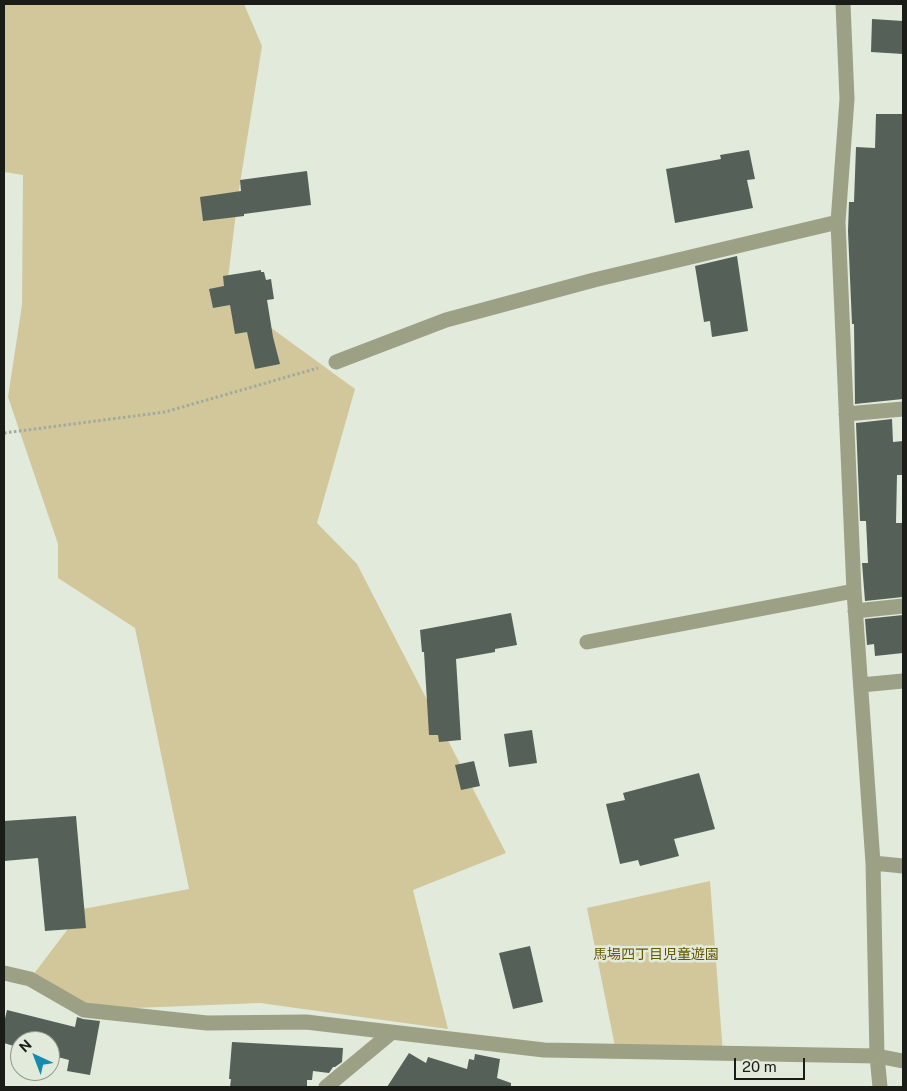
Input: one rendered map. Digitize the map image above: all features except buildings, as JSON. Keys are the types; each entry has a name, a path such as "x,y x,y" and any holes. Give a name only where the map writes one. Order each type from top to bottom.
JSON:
{"street":[{"path":"843,4 847,99 838,222 855,611 874,863 877,1056 880,1087"},
{"path":"336,362 456,318 594,280 838,222"},
{"path":"846,414 903,409"},
{"path":"587,642 854,591"},
{"path":"855,611 903,606"},
{"path":"861,685 903,681"},
{"path":"874,863 903,866"},
{"path":"4,973 30,979 84,1010 207,1023 306,1022 544,1050 877,1056 903,1061"},
{"path":"326,1087 390,1033"}],"path":[{"path":"4,433 165,412 336,362"}],"green space":[{"path":"4,4 244,4 262,46 238,196 226,295 355,389 317,523 357,564 506,853 413,890 448,1029 260,1003 84,1010 30,979 83,909 189,889 135,628 58,578 58,544 8,397 22,305 23,175 4,172"},
{"name":"馬場四丁目児童遊園","path":"710,881 723,1054 616,1051 587,908"}]}
